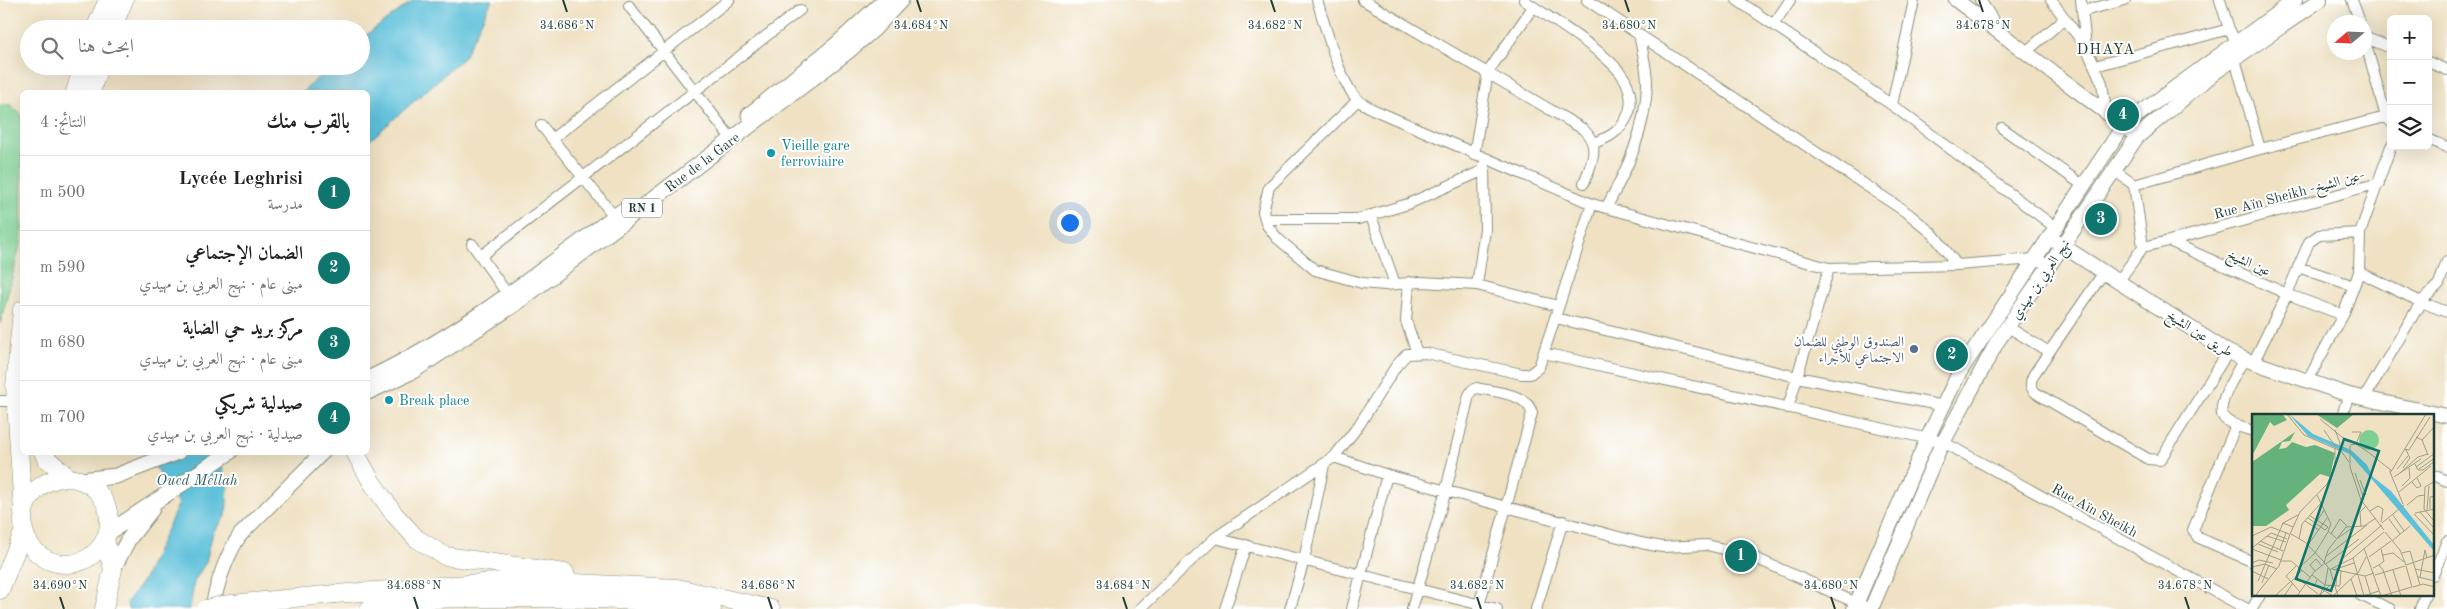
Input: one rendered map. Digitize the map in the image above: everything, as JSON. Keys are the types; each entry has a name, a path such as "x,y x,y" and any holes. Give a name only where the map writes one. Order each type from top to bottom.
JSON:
{"highway":[{"path":"99,20 108,0"},
{"path":"116,20 124,0"},
{"path":"76,90 80,75"},
{"path":"92,90 96,75"},
{"path":"20,326 8,401 23,523 28,542 37,553 48,561 74,564 87,560 98,551 107,537"},
{"path":"44,455 74,479 94,487 103,498 109,512 107,537 113,569 104,609"},
{"path":"357,455 371,481 394,514 417,539 445,556 677,588 771,609"},
{"path":"0,590 23,523 26,504 38,488 55,479 74,479"},
{"path":"206,609 222,605 336,594 515,582 677,588"},
{"path":"369,609 384,605 427,600 484,598 633,599 712,609"}],"main road":[{"name":"Rue de la Gare","path":"370,378 412,357 508,295 727,133 785,84 838,44 885,0"},
{"name":"Rue de la Gare","path":"370,391 413,371 516,304 847,52 875,28 901,0"},
{"path":"1956,0 2106,111 2137,137"},
{"name":"نهج العربي بن مهيدي","path":"1855,606 1928,437 1959,373 2124,125 2295,0"},
{"name":"نهج العربي بن مهيدي","path":"1871,609 1943,442 2008,326 2137,137 2235,59 2320,0"},
{"name":"طريق عين الشيخ","path":"2053,233 2063,246 2228,352 2307,382 2349,394 2447,416"},
{"path":"74,479 116,476 171,455"},
{"path":"107,537 159,499 225,455"},
{"path":"212,609 219,579 231,548 240,536 320,455"},
{"path":"113,569 128,540 159,499"},
{"path":"1866,580 1880,587"}],"street":[{"path":"552,140 729,0"},
{"path":"1317,0 1339,66 1348,87 1358,100 1372,109 1479,157 1592,204 1829,268 1957,265 2035,259 2049,265"},
{"path":"1363,0 1583,128 1594,143 1595,153 1584,183"},
{"path":"1524,0 1602,56 1622,75 1631,95 1631,111 1621,128 1608,138 1594,143"},
{"path":"1587,0 1909,214 1933,234 1957,265"},
{"path":"1737,0 1892,105 2053,233"},
{"path":"1774,24 1790,0"},
{"path":"1892,105 1905,51 1911,0"},
{"path":"1980,0 2004,35"},
{"path":"2050,0 2086,47 2103,89 2106,111"},
{"path":"2081,0 2086,47"},
{"path":"2083,11 2125,0"},
{"path":"2220,0 2229,29 2236,42"},
{"path":"2352,0 2357,15"},
{"path":"629,6 727,133"},
{"path":"1477,285 1485,229 1484,170 1479,157 1488,72 1533,7"},
{"path":"481,256 800,10"},
{"path":"2027,52 2064,19"},
{"path":"2095,66 2229,29"},
{"path":"1606,208 1631,161 1646,98 1645,65 1639,34"},
{"path":"2387,46 2364,37 2387,117"},
{"path":"2235,59 2260,149"},
{"path":"2432,64 2447,70"},
{"path":"1358,100 1269,187 1263,212 1267,225 1277,238 1315,270 1362,284 1409,282 1477,285 1558,306"},
{"path":"2134,185 2260,149 2387,120"},
{"path":"541,125 614,216"},
{"path":"2002,128 2084,186"},
{"path":"2432,141 2447,147"},
{"name":"Rue Aïn Sheikh -عين الشيخ-","path":"2169,241 2379,183 2390,150"},
{"path":"1265,219 1358,219 1408,204 1484,170"},
{"path":"2114,170 2134,185 2143,247"},
{"path":"2307,382 2343,315 2354,286 2358,272 2360,233 2379,183"},
{"path":"1140,609 1215,538 1334,457 1359,425 1401,359 1407,354 1417,352 1522,374 1534,372 1539,367 1544,353 1592,204"},
{"path":"1371,216 1395,284"},
{"path":"2252,431 2225,420 2221,408 2287,294 2309,242 2313,238 2328,234 2360,233"},
{"path":"2118,282 2143,247 2169,241"},
{"name":"عين الشيخ","path":"2169,241 2287,294 2343,315"},
{"path":"472,244 508,295"},
{"path":"2365,397 2421,302 2439,284 2447,262"},
{"path":"2298,267 2354,286"},
{"path":"1788,408 1829,268"},
{"path":"2104,272 2030,382 2032,390 2155,461 2160,460 2166,453 2228,352"},
{"path":"2358,272 2421,302 2447,312"},
{"path":"1409,282 1406,321 1417,352"},
{"path":"1556,318 1797,377 1944,406"},
{"path":"2008,326 2049,352"},
{"name":"Rue Aïn Sheikh","path":"1544,353 1788,408 1928,437 1943,442 2247,609"},
{"path":"1412,609 1446,490 1468,394 1477,388 1516,397 1525,402 1532,413 1479,607"},
{"path":"2342,414 2349,394"},
{"path":"2236,425 2192,530 2197,538 2252,562"},
{"path":"1334,457 1386,475 1662,547 1707,545 1728,550 1755,558 1855,606 1871,609"},
{"path":"1290,609 1304,560 1324,465"},
{"path":"1352,609 1386,475"},
{"path":"2434,475 2447,481"},
{"path":"1536,609 1563,521"},
{"path":"1215,538 1417,588 1479,607 1497,609"},
{"path":"2434,572 2447,542"},
{"path":"1225,609 1246,546"},
{"path":"2252,609 2259,596"},
{"path":"2420,609 2425,596"},
{"path":"2373,598 2390,609"}],"green space":[{"path":"0,105 11,105 20,113 20,247 0,324"}],"water":[{"path":"414,0 492,0 464,57 370,140 370,90 304,90 321,75 370,75 370,32"},
{"name":"Oued Mellah","path":"147,455 218,455 228,487 226,515 213,532 206,562 194,582 190,609 128,609 127,602 143,581 179,503"}],"place":[{"name":"صيدلية شريكي","path":"2123,115"},
{"name":"Vieille gare ferroviaire","path":"771,153"},
{"name":"مركز بريد حي الضاية","path":"2101,219"},
{"name":"الصندوق الوطني للضمان الاجتماعي للأجراء","path":"1914,349"},
{"name":"الضمان الإجتماعي","path":"1952,355"},
{"name":"Break place","path":"389,400"},
{"name":"Lycée Leghrisi","path":"1741,556"}],"district":[{"name":"DHAYA","path":"2106,49"}]}
